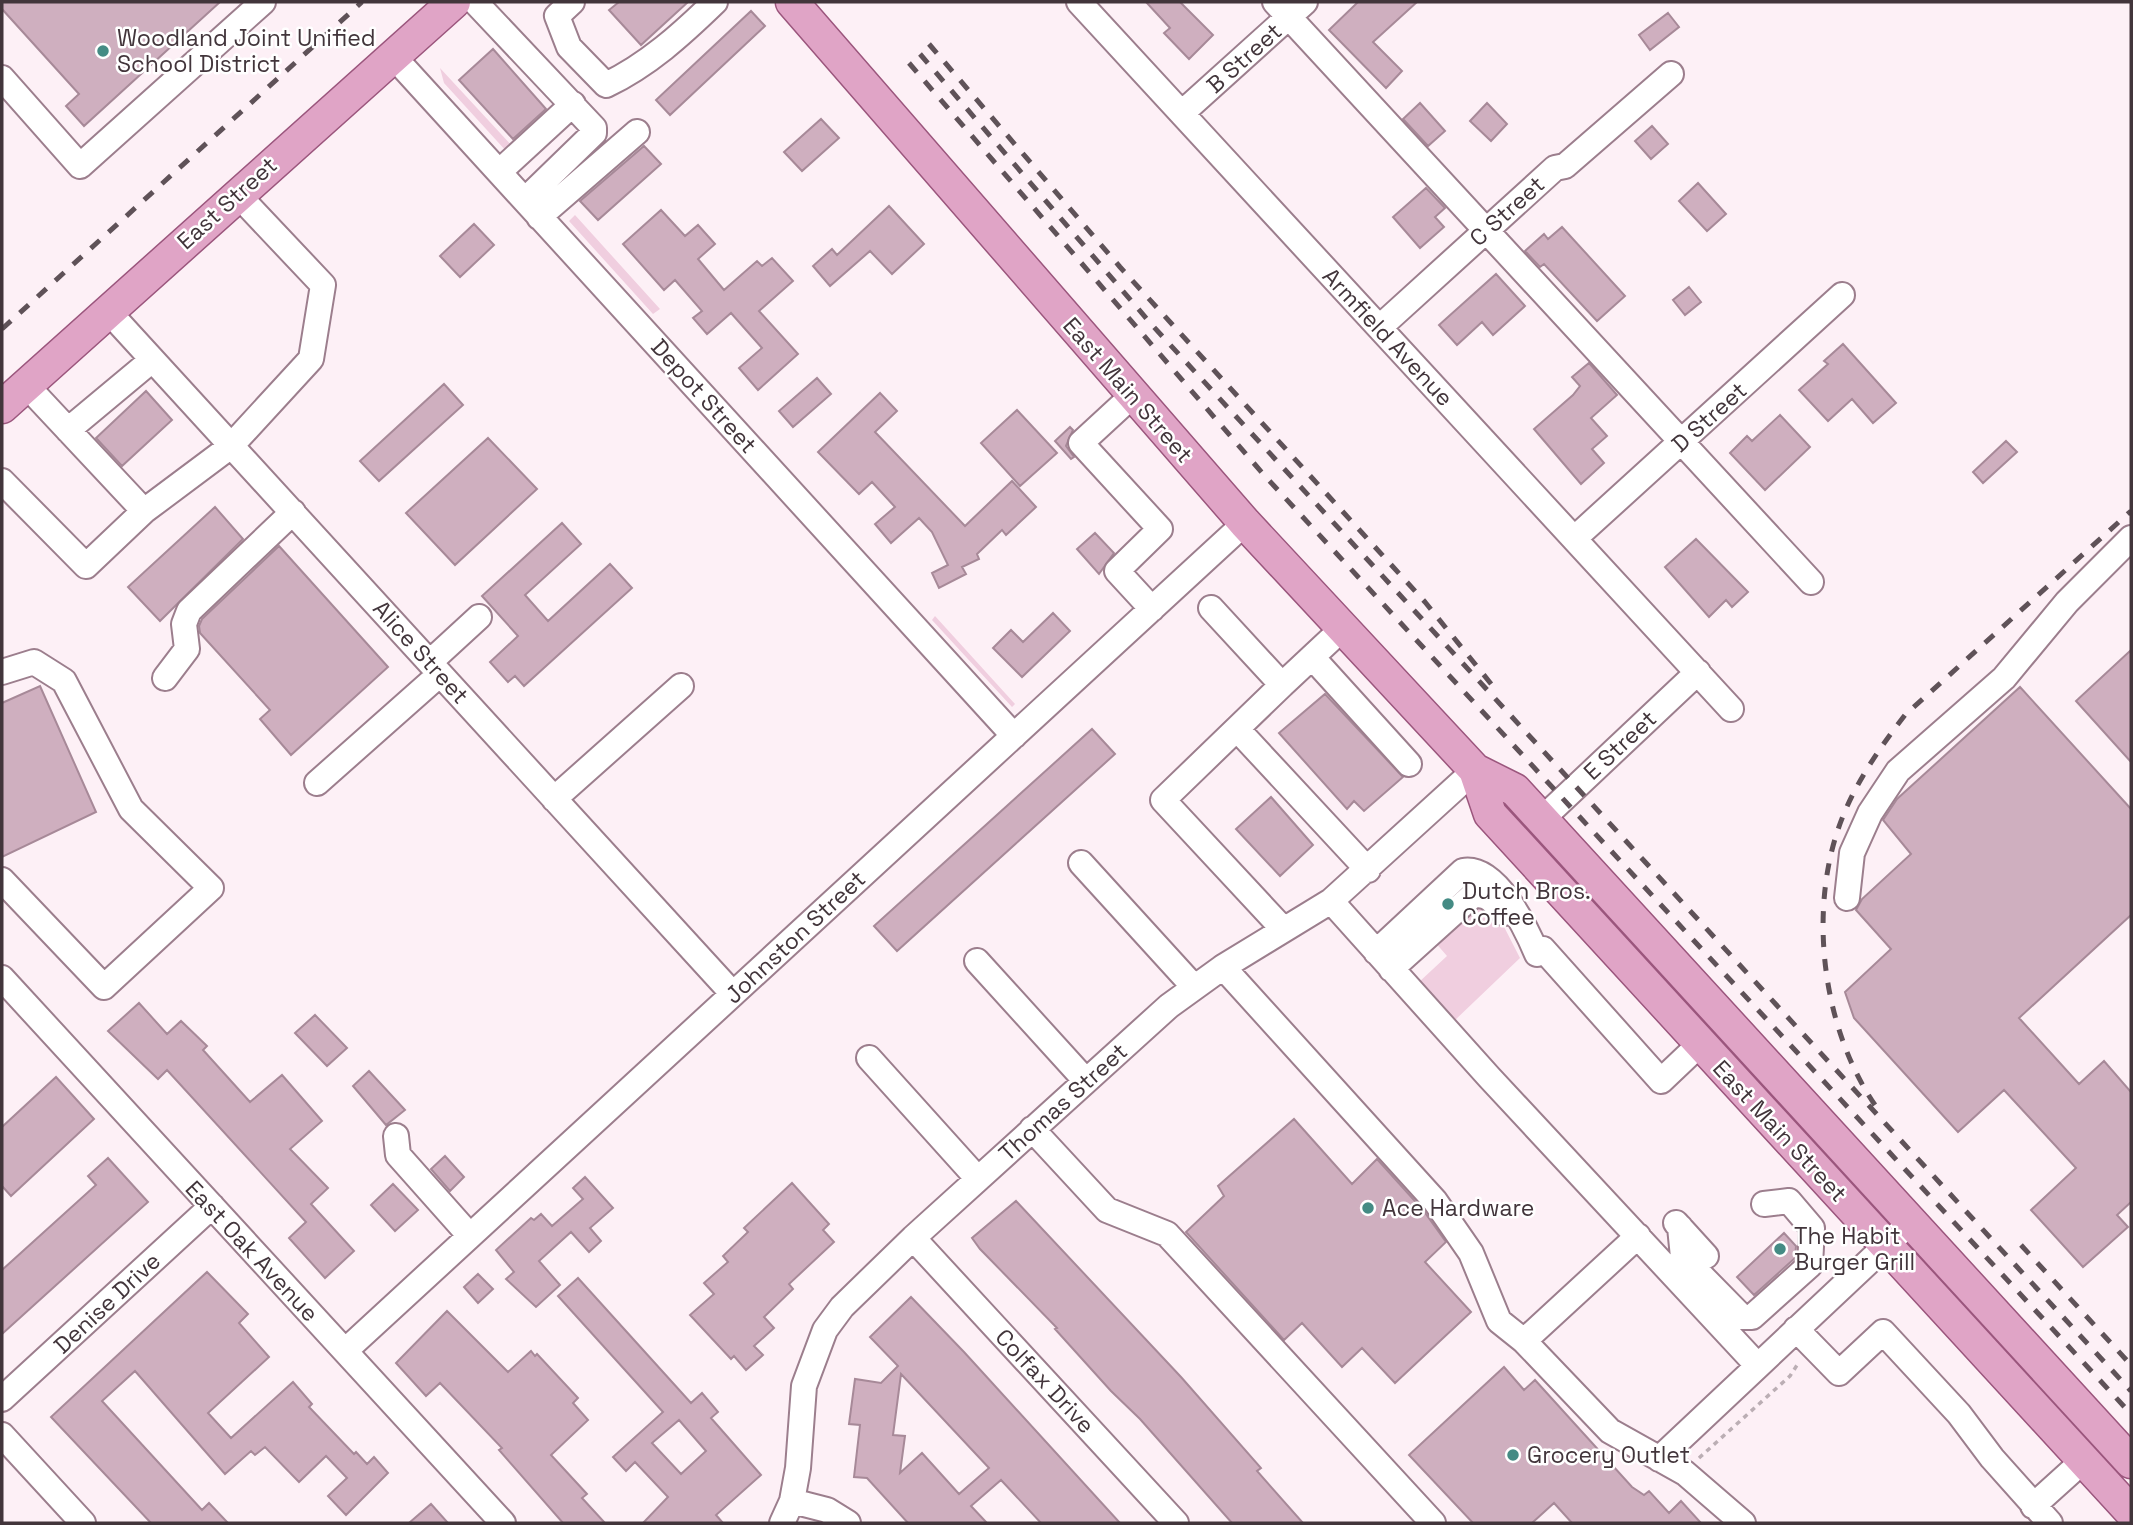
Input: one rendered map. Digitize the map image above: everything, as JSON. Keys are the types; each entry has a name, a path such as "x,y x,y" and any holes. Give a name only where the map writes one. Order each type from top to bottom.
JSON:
{"main road":[{"name":"East Street","path":"2,407 454,2"},
{"name":"East Main Street","path":"792,2 1245,523 1475,770 1515,790 2131,1462"},
{"name":"East Main Street","path":"1475,770 1490,814 2131,1512"}],"street":[{"path":"2,78 80,166 263,2"},
{"path":"475,2 592,124 594,132 532,209"},
{"path":"572,2 557,16 569,47 606,85 631,73 680,36 715,2"},
{"name":"Armfield Avenue","path":"1079,2 1731,709"},
{"path":"1290,7 1486,230 1811,582"},
{"name":"B Street","path":"1182,113 1290,7"},
{"name":"Depot Street","path":"393,57 1014,736"},
{"name":"C Street","path":"1380,327 1555,167 1566,166 1671,74"},
{"path":"499,172 573,104"},
{"path":"532,209 636,132"},
{"path":"2,481 86,566 144,511 232,446 311,359 323,285 237,194"},
{"name":"D Street","path":"1575,538 1842,295"},
{"name":"Alice Street","path":"108,311 293,512 322,530 396,611 435,668 733,994"},
{"path":"68,430 152,359"},
{"path":"26,385 144,511"},
{"path":"1132,396 1081,443 1160,529 1117,571 1152,609"},
{"path":"164,678 187,649 184,624 189,611 293,512"},
{"name":"Johnston Street","path":"345,1351 1245,523"},
{"path":"1847,898 1852,853 1870,813 1898,771 2004,678 2067,602 2131,538"},
{"path":"1210,608 1282,685"},
{"path":"317,783 435,668 479,617"},
{"path":"1283,929 1163,800 1343,628"},
{"path":"1312,657 1409,764"},
{"path":"2,672 34,662 64,681 131,809 211,888 104,987 2,880"},
{"name":"E Street","path":"1542,819 1698,672"},
{"path":"554,799 681,686"},
{"path":"1237,729 1368,870"},
{"name":"Thomas Street","path":"787,1512 798,1468 804,1386 825,1330 842,1307 1032,1129 1194,987 1331,901 1475,770"},
{"path":"1081,863 1194,987"},
{"path":"1383,961 1463,871 1474,869 1483,873 1522,919 1535,955 1661,1081 1700,1044"},
{"path":"1331,901 1383,961 1758,1366"},
{"path":"977,961 1086,1082"},
{"path":"1223,967 1435,1201 1471,1253 1499,1321 1524,1341 1610,1431 1685,1473 1744,1523"},
{"name":"East Oak Avenue","path":"2,978 503,1523"},
{"path":"869,1058 978,1179"},
{"path":"1032,1129 1107,1210 1167,1234 1433,1523"},
{"path":"396,1136 398,1155 470,1236"},
{"path":"1706,1256 1675,1222 1683,1257 1742,1317 1752,1317 1810,1265 1812,1228 1789,1201 1764,1204"},
{"name":"Denise Drive","path":"2,1399 212,1206"},
{"path":"1659,1459 1911,1222"},
{"path":"1524,1341 1638,1236"},
{"name":"Colfax Drive","path":"913,1238 1176,1523"},
{"path":"1796,1329 1839,1373 1884,1332 1959,1414 2042,1514 2084,1460"},
{"path":"2,1435 83,1523"},
{"path":"787,1512 827,1510 848,1523"}],"path":[{"path":"1685,1473 1790,1376 1797,1363 1815,1348"}],"shaded area":[{"path":"440,68 514,148 507,152 444,83"},
{"path":"575,215 660,309 653,314 569,221"},
{"path":"935,616 1015,704 1012,707 932,620"},
{"path":"1481,902 1499,917 1520,958 1453,1022 1418,983 1447,956 1434,941"}],"building":[{"name":"Woodland Joint Unified School District","path":"2,2 220,2 84,126 66,106 79,94 2,9"},
{"path":"619,2 688,2 641,45 609,10"},
{"path":"1146,2 1180,2 1213,35 1189,59 1164,33 1170,28"},
{"path":"1358,2 1417,2 1373,42 1402,71 1386,88 1329,30"},
{"path":"751,11 765,26 670,115 656,100"},
{"path":"1668,13 1679,27 1650,50 1639,35"},
{"path":"493,49 546,109 513,139 459,80"},
{"path":"1420,103 1445,131 1428,146 1403,119"},
{"path":"1487,103 1507,124 1491,141 1470,121"},
{"path":"821,119 839,138 802,171 784,152"},
{"path":"1652,126 1668,144 1651,159 1635,141"},
{"path":"644,146 661,164 598,220 580,201"},
{"path":"1698,183 1726,214 1707,231 1679,201"},
{"path":"1426,188 1445,208 1435,217 1444,227 1420,248 1393,217"},
{"path":"889,206 924,244 892,274 870,251 830,286 813,266 832,249 837,255"},
{"path":"661,210 685,236 698,225 715,244 698,259 724,290 757,261 762,266 772,258 793,281 759,311 798,354 758,390 739,368 762,348 731,313 707,334 693,318 702,311 675,280 664,290 623,244"},
{"path":"474,224 494,245 460,277 440,256"},
{"path":"1562,227 1625,296 1597,321 1544,264 1540,267 1525,251 1544,234 1548,239"},
{"path":"1496,274 1525,306 1493,335 1482,322 1457,345 1439,325"},
{"path":"1689,287 1701,302 1685,315 1673,300"},
{"path":"1843,344 1896,403 1873,423 1852,399 1828,421 1799,390 1828,364 1824,361"},
{"path":"1589,363 1617,395 1591,418 1607,436 1592,449 1604,463 1581,484 1534,429 1573,395 1580,386 1572,377"},
{"path":"817,378 831,394 793,427 779,411"},
{"path":"444,384 463,405 379,481 360,461"},
{"path":"146,391 172,420 122,466 96,438"},
{"path":"880,393 897,411 875,432 965,526 1012,481 1036,507 1006,535 1002,530 977,554 979,559 962,567 966,574 939,588 932,573 948,565 932,532 919,518 891,543 875,524 895,507 872,482 859,494 818,452"},
{"path":"1017,410 1057,453 1020,486 981,443"},
{"path":"1780,415 1810,447 1765,490 1730,453 1747,436 1752,441"},
{"path":"1070,427 1073,430 1066,446 1074,457 1071,459 1055,441"},
{"path":"488,438 537,489 455,565 406,513"},
{"path":"2006,441 2017,452 1983,483 1973,472"},
{"path":"215,507 243,539 160,621 128,587"},
{"path":"562,523 581,544 525,595 548,621 610,564 632,588 524,686 515,676 508,682 490,662 518,636 482,596"},
{"path":"1095,533 1114,553 1099,574 1077,549"},
{"path":"1696,539 1748,592 1732,607 1726,600 1709,617 1665,567"},
{"path":"279,546 388,667 291,755 260,719 270,710 200,633 199,626 202,619"},
{"path":"1053,613 1070,631 1022,677 993,648 1011,630 1023,642"},
{"path":"2131,650 2131,762 2076,701"},
{"path":"40,686 96,812 2,857 2,703"},
{"path":"2020,687 2131,809 2131,915 2019,1018 2079,1084 2104,1061 2131,1092 2131,1202 2117,1215 2128,1227 2083,1267 2031,1210 2076,1168 2004,1090 1958,1132 1854,1018 1845,992 1891,949 1856,910 1862,899 1911,854 1883,820 1897,799"},
{"path":"1325,694 1403,777 1364,811 1354,801 1347,809 1279,733"},
{"path":"1092,729 1115,754 897,951 874,926"},
{"path":"1271,797 1313,845 1280,876 1236,829"},
{"path":"139,1003 167,1034 181,1021 207,1046 203,1050 250,1102 282,1075 322,1121 290,1149 328,1188 311,1204 354,1251 325,1278 289,1238 306,1222 167,1070 158,1079 108,1031"},
{"path":"315,1015 347,1048 327,1066 295,1033"},
{"path":"369,1071 405,1110 386,1125 353,1086"},
{"path":"56,1077 94,1119 11,1196 2,1186 2,1127"},
{"path":"1294,1119 1352,1184 1377,1159 1423,1210 1446,1242 1425,1262 1471,1312 1395,1383 1362,1348 1342,1367 1302,1323 1284,1340 1186,1232 1224,1196 1218,1186"},
{"path":"445,1156 464,1177 450,1191 431,1169"},
{"path":"108,1158 148,1202 2,1334 2,1270 96,1185 88,1176"},
{"path":"585,1177 613,1208 590,1228 601,1241 589,1252 571,1232 539,1261 560,1285 536,1307 506,1279 514,1272 496,1250 531,1218 534,1220 541,1214 552,1226 583,1199 573,1188"},
{"path":"792,1183 829,1224 823,1230 834,1242 789,1284 793,1289 764,1317 774,1328 754,1346 763,1355 746,1370 734,1356 731,1359 690,1315 714,1294 704,1283 728,1262 723,1256 748,1232 744,1228"},
{"path":"393,1184 418,1210 395,1231 371,1205"},
{"path":"1016,1201 1181,1377 1261,1468 1257,1471 1303,1523 1232,1523 1140,1419 1055,1329 1057,1328 980,1249 972,1238"},
{"path":"1784,1233 1796,1246 1795,1258 1754,1295 1737,1277"},
{"path":"207,1272 248,1314 239,1323 269,1357 208,1413 231,1438 293,1382 312,1404 309,1407 354,1454 356,1452 367,1464 374,1457 388,1473 346,1515 328,1496 347,1478 326,1456 299,1482 265,1447 255,1455 251,1451 225,1474 135,1371 102,1401 202,1510 209,1503 228,1523 151,1523 51,1417"},
{"path":"478,1274 493,1289 478,1303 464,1287"},
{"path":"578,1278 691,1403 702,1393 718,1412 711,1418 761,1475 716,1515 723,1523 643,1523 668,1497 635,1462 626,1471 613,1457 663,1412 558,1296","holes":["679,1420 706,1451 681,1474 652,1443"]},
{"path":"911,1297 1120,1523 1041,1523 1001,1480 971,1506 987,1523 908,1523 867,1478 854,1477 860,1425 849,1424 855,1379 881,1383 898,1366 870,1337","holes":["901,1374 989,1468 959,1494 922,1453 900,1473 905,1436 893,1435"]},
{"path":"447,1311 508,1372 531,1351 535,1356 537,1354 578,1398 573,1403 588,1420 551,1455 587,1494 582,1498 605,1523 563,1523 499,1450 502,1448 440,1383 426,1396 396,1363"},
{"path":"1504,1367 1524,1390 1535,1380 1632,1487 1644,1495 1649,1491 1669,1513 1681,1501 1701,1523 1572,1523 1554,1503 1532,1523 1473,1523 1409,1455"},
{"path":"431,1504 448,1523 409,1523"}],"railway":[{"path":"2,329 362,2"},
{"path":"929,44 1120,267 1425,602 1496,690"},
{"path":"920,54 1152,325 2131,1391"},
{"path":"909,63 1264,475 2131,1414"},
{"path":"1875,1105 1857,1074 1842,1039 1825,964 1825,888 1832,851 1843,816 1871,763 1905,715 2131,511"},
{"path":"2021,1245 2131,1365"}],"place":[{"name":"Woodland Joint Unified School District","path":"103,51"},
{"name":"Dutch Bros. Coffee","path":"1448,904"},
{"name":"Ace Hardware","path":"1368,1208"},
{"name":"The Habit Burger Grill","path":"1780,1249"},
{"name":"Grocery Outlet","path":"1513,1455"}]}
